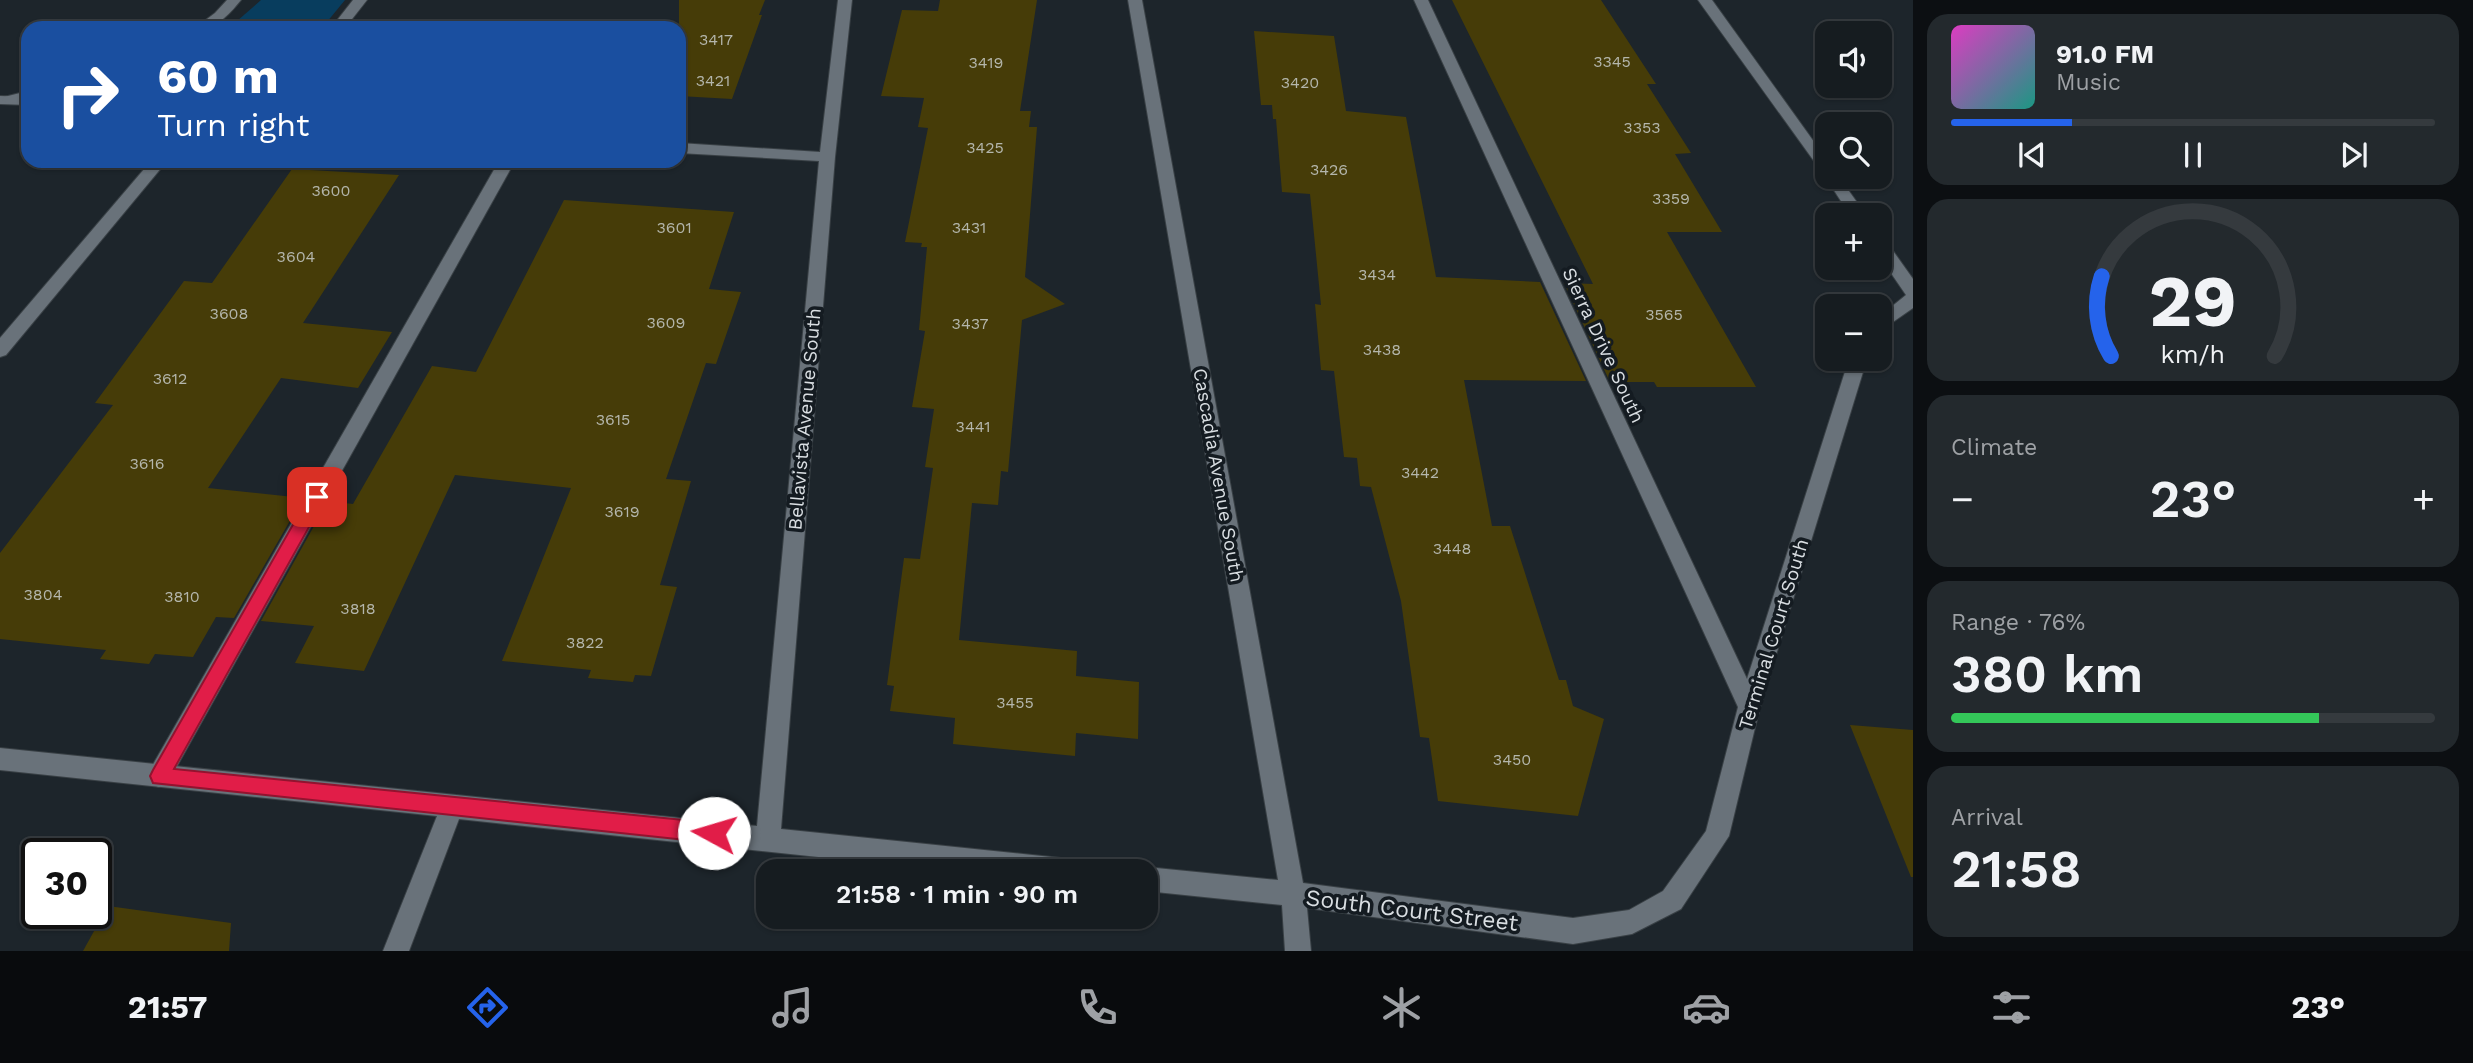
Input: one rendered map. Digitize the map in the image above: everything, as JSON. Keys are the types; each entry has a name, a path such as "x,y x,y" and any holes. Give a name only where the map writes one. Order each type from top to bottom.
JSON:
{"street":[{"path":"212,21 234,0"},
{"path":"344,21 360,0"},
{"name":"Bellavista Avenue South","path":"768,839 827,157 845,0"},
{"name":"Cascadia Avenue South","path":"1135,0 1293,894 1297,951"},
{"name":"Sierra Drive South","path":"1421,0 1749,707"},
{"path":"1705,0 1815,155"},
{"path":"686,148 827,157"},
{"path":"0,349 153,168"},
{"path":"159,776 503,168"},
{"path":"1892,262 1913,292"},
{"path":"1892,316 1913,299"},
{"name":"Terminal Court South","path":"1672,900 1717,836 1749,707 1854,371"},
{"path":"0,759 957,859"},
{"path":"396,951 452,807"},
{"name":"South Court Street","path":"1158,879 1293,894 1573,931 1632,922 1672,900"}],"shaded area":[{"path":"261,0 345,0 328,21 237,21"}],"building":[{"path":"679,0 765,0 732,99 686,96 686,21 679,21"},
{"path":"940,0 1037,0 1020,111 1031,111 1029,127 1037,127 1025,277 1065,304 1022,320 1008,472 1001,471 998,505 972,503 959,640 1077,651 1076,676 1139,682 1138,739 1076,733 1075,756 953,744 955,718 890,711 894,686 887,685 904,558 920,559 933,468 925,467 934,409 912,407 925,331 919,330 927,247 921,247 922,243 905,242 928,128 918,127 924,98 881,96 902,10 938,11"},
{"path":"1452,0 1601,0 1656,84 1647,84 1691,153 1675,154 1722,232 1667,232 1756,387 1657,387 1654,382 1610,382 1564,283 1593,284"},
{"path":"1254,31 1334,36 1346,111 1406,117 1436,277 1540,282 1586,381 1464,380 1492,526 1510,526 1559,680 1566,680 1573,706 1604,719 1578,816 1438,801 1429,738 1420,737 1401,601 1371,487 1360,486 1357,458 1344,457 1334,371 1321,370 1315,304 1321,305 1310,194 1282,192 1276,119 1273,119 1272,105 1261,105"},
{"path":"292,169 399,175 303,323 392,332 358,388 281,378 208,488 303,498 234,618 216,617 193,657 155,654 149,664 100,659 106,650 0,639 0,553 113,405 95,403 184,281 212,283"},
{"path":"564,200 734,212 709,289 741,292 716,364 706,363 666,479 691,481 660,585 677,587 651,676 635,675 633,682 588,678 591,670 502,661 571,488 455,475 364,671 295,663 314,626 261,621 328,501 353,504 432,366 476,372"},
{"path":"1850,725 1913,730 1913,877 1911,877"},
{"path":"112,907 231,923 229,951 83,951 95,929 112,929"}],"route":[{"path":"317,497 159,776 714,833"}]}
